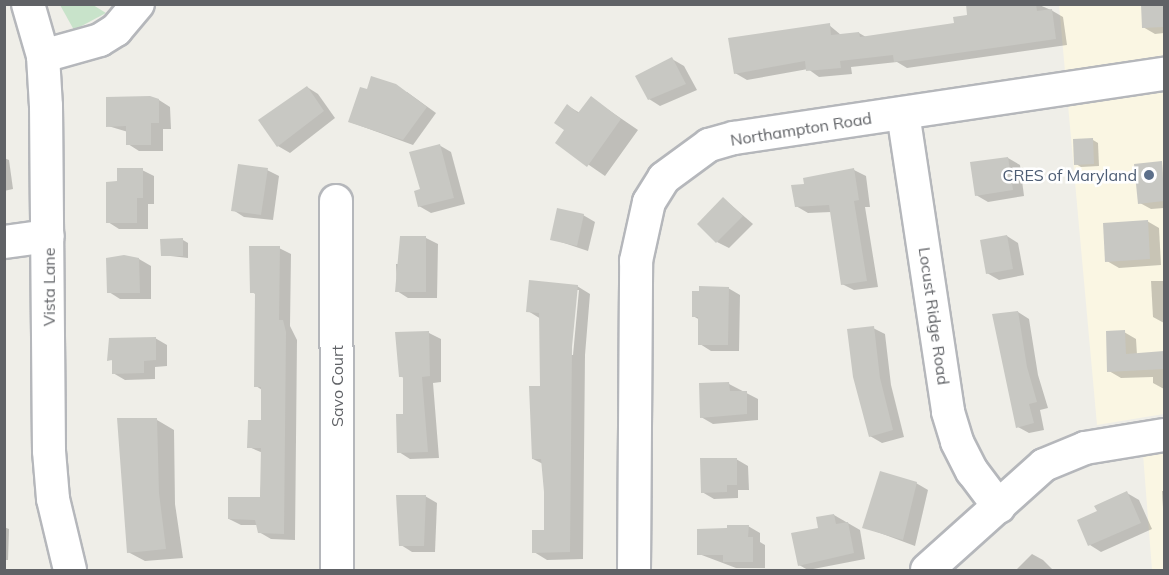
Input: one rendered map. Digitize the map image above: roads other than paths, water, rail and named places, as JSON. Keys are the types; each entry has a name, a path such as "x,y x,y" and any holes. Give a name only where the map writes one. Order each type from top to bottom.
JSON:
{"street":[{"name":"Vista Lane","path":"28,4 43,56 48,236 49,451 53,499 70,570"},
{"path":"43,56 100,40 116,30 138,4"},
{"name":"Northampton Road","path":"634,570 636,261 649,202 664,178 709,145 1164,74"},
{"name":"Locust Ridge Road","path":"903,113 948,412 972,471 999,507"},
{"name":"Savo Court","path":"336,201 337,570"},
{"path":"4,242 48,236"},
{"path":"927,570 999,507 1028,478 1065,454 1164,435"}],"place":[{"name":"CRES of Maryland","path":"1149,175"}]}
